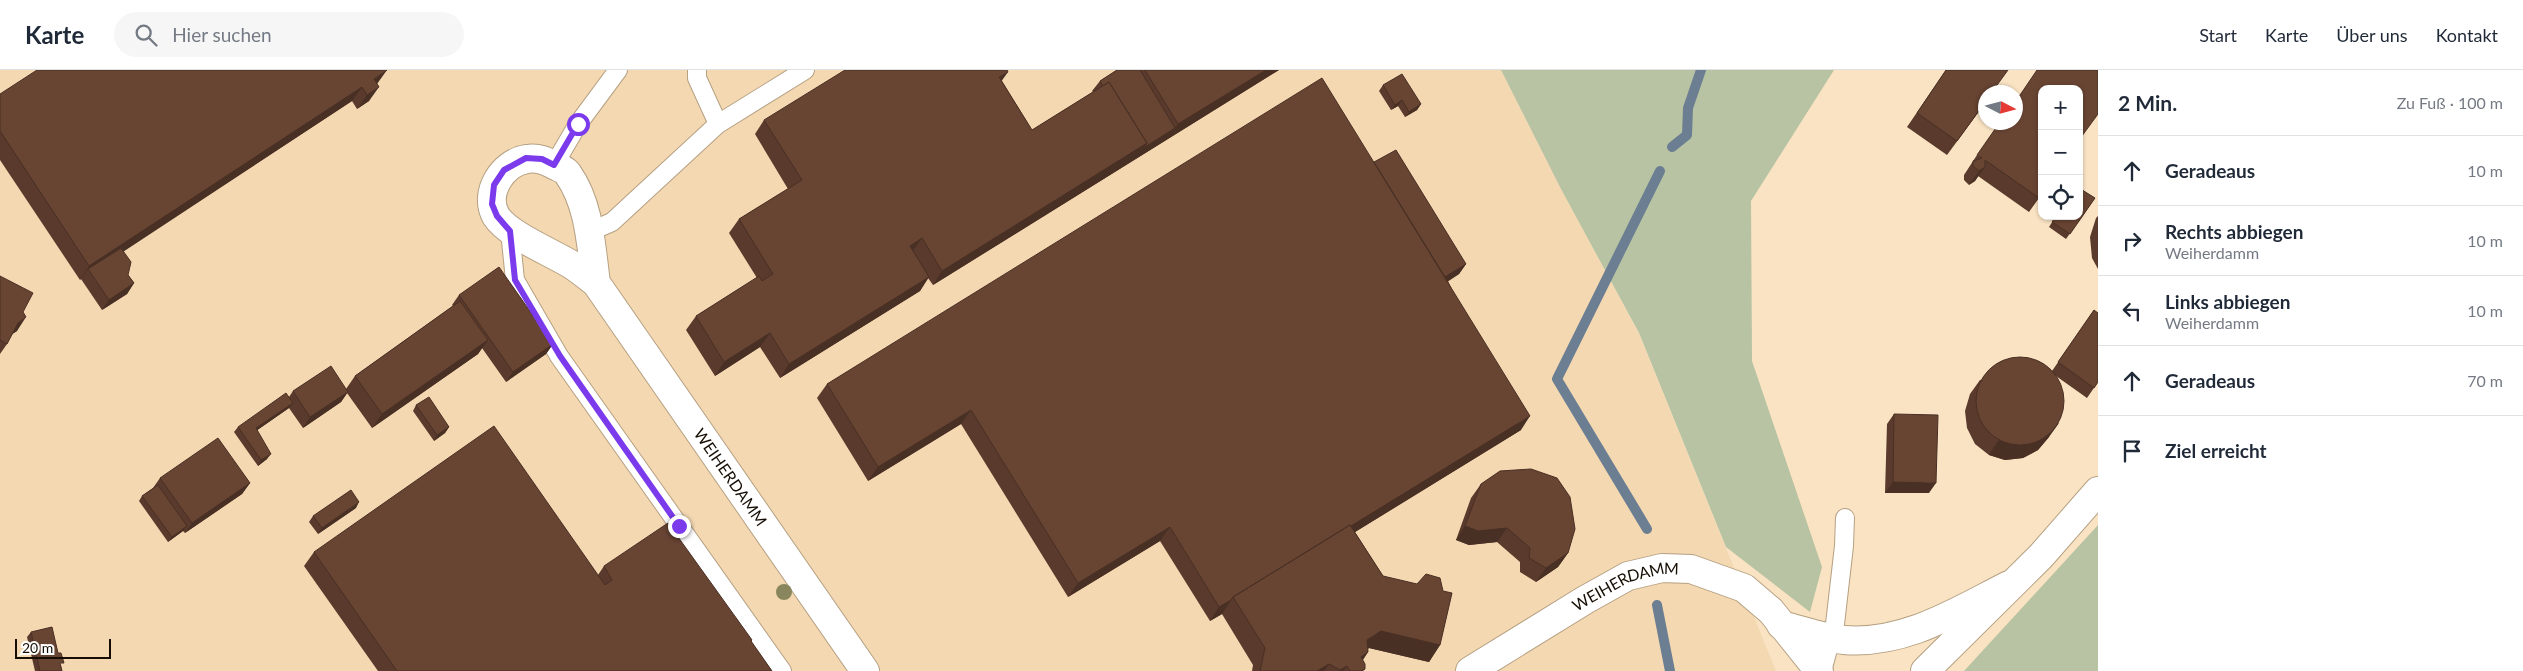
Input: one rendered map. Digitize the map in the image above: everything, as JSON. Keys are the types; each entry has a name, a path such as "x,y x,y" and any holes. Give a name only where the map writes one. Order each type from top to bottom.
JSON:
{"street":[{"name":"WEIHERDAMM","path":"596,283 589,232 581,198 568,172 542,159 526,158 504,170 494,185 492,204 497,216 510,231 574,266 596,283 865,671"},
{"path":"1924,671 2041,556 2098,491"},
{"name":"WEIHERDAMM","path":"1470,671 1585,600 1628,576 1662,568 1691,569 1744,588 1771,611 1820,671"},
{"path":"1781,625 1846,640 1888,639 1928,625 2014,582"}],"lane":[{"path":"554,165 578,124 618,70"},
{"path":"697,70 697,78 718,124"},
{"path":"589,232 612,222 718,124 805,70"},
{"path":"510,231 515,280 560,356 782,671"},
{"path":"1820,671 1835,624 1844,546 1845,518"}],"shaded area":[{"path":"0,70 1501,70 1561,189 1639,334 1776,671 0,671"}],"green space":[{"path":"1501,70 1834,70 1751,201 1752,361 1822,567 1810,612 1726,547 1639,333 1561,189"},
{"path":"2098,525 2098,671 1964,671"}],"building":[{"path":"37,70 387,70 374,79 379,87 367,95 362,87 89,266 0,131 0,94"},
{"path":"845,70 1007,70 1008,72 999,77 1032,130 1109,82 1147,143 942,271 922,238 910,246 929,277 789,364 770,333 724,362 696,316 759,276 762,281 773,274 739,219 802,180 764,120"},
{"path":"1117,70 1140,70 1175,128 1145,147 1147,143 1109,82 1103,86 1100,81"},
{"path":"1145,70 1266,70 1178,124"},
{"path":"1946,70 2008,70 1997,85 1978,85 1978,112 1957,141 1917,113"},
{"path":"2037,70 2098,70 2098,114 2083,135 2083,85 2038,85 2038,197 1985,160 1985,167 1979,171 1973,166 1973,161 1982,158 1977,155 1994,130 2023,130 2023,91"},
{"path":"1402,74 1421,104 1409,112 1402,100 1395,105 1383,85"},
{"path":"1322,78 1530,416 1219,607 1170,527 1078,583 971,410 878,467 827,384"},
{"path":"1396,150 1466,264 1445,277 1374,162"},
{"path":"2083,190 2095,198 2083,215"},
{"path":"2053,220 2080,220 2070,234 2052,222"},
{"path":"121,248 131,262 128,275 134,283 109,300 88,269"},
{"path":"499,267 553,344 513,372 459,295"},
{"path":"0,276 33,293 23,312 26,317 18,323 7,344 0,340"},
{"path":"460,301 488,340 382,414 355,376"},
{"path":"2094,310 2098,313 2098,382 2094,388 2058,362"},
{"path":"2020,357 2037,360 2045,364 2057,376 2061,384 2064,401 2061,418 2057,426 2045,438 2037,442 2020,445 2003,442 1995,438 1983,426 1979,418 1976,401 1979,384 1983,376 1995,364 2003,360"},
{"path":"331,366 348,392 310,417 293,391"},
{"path":"286,393 293,403 256,428 271,454 261,460 238,427"},
{"path":"429,397 449,427 437,435 416,405"},
{"path":"1894,414 1938,415 1936,483 1893,482"},
{"path":"494,426 605,585 612,580 604,566 668,523 772,671 397,671 314,552"},
{"path":"218,438 250,483 192,523 160,478"},
{"path":"1531,469 1557,478 1570,497 1575,529 1568,553 1546,568 1529,558 1530,548 1507,528 1478,531 1465,526 1481,484 1500,471"},
{"path":"158,485 187,526 172,537 142,496"},
{"path":"351,490 359,502 322,528 313,516"},
{"path":"1350,525 1383,576 1417,584 1426,574 1440,578 1443,591 1452,593 1440,645 1381,631 1367,640 1368,652 1361,657 1365,664 1365,669 1361,671 1350,671 1347,666 1340,670 1329,664 1317,671 1260,671 1265,648 1233,597"},
{"path":"52,627 58,653 61,653 64,663 60,663 62,671 40,671 31,632"}],"waterway":[{"path":"1672,147 1687,135 1688,108 1701,70"},
{"path":"1647,529 1557,379 1660,171"},
{"path":"1657,605 1670,671"}],"route":[{"path":"578,124 554,165 542,159 526,158 504,170 494,185 492,204 497,216 510,231 515,280 560,356 679,526"}]}
